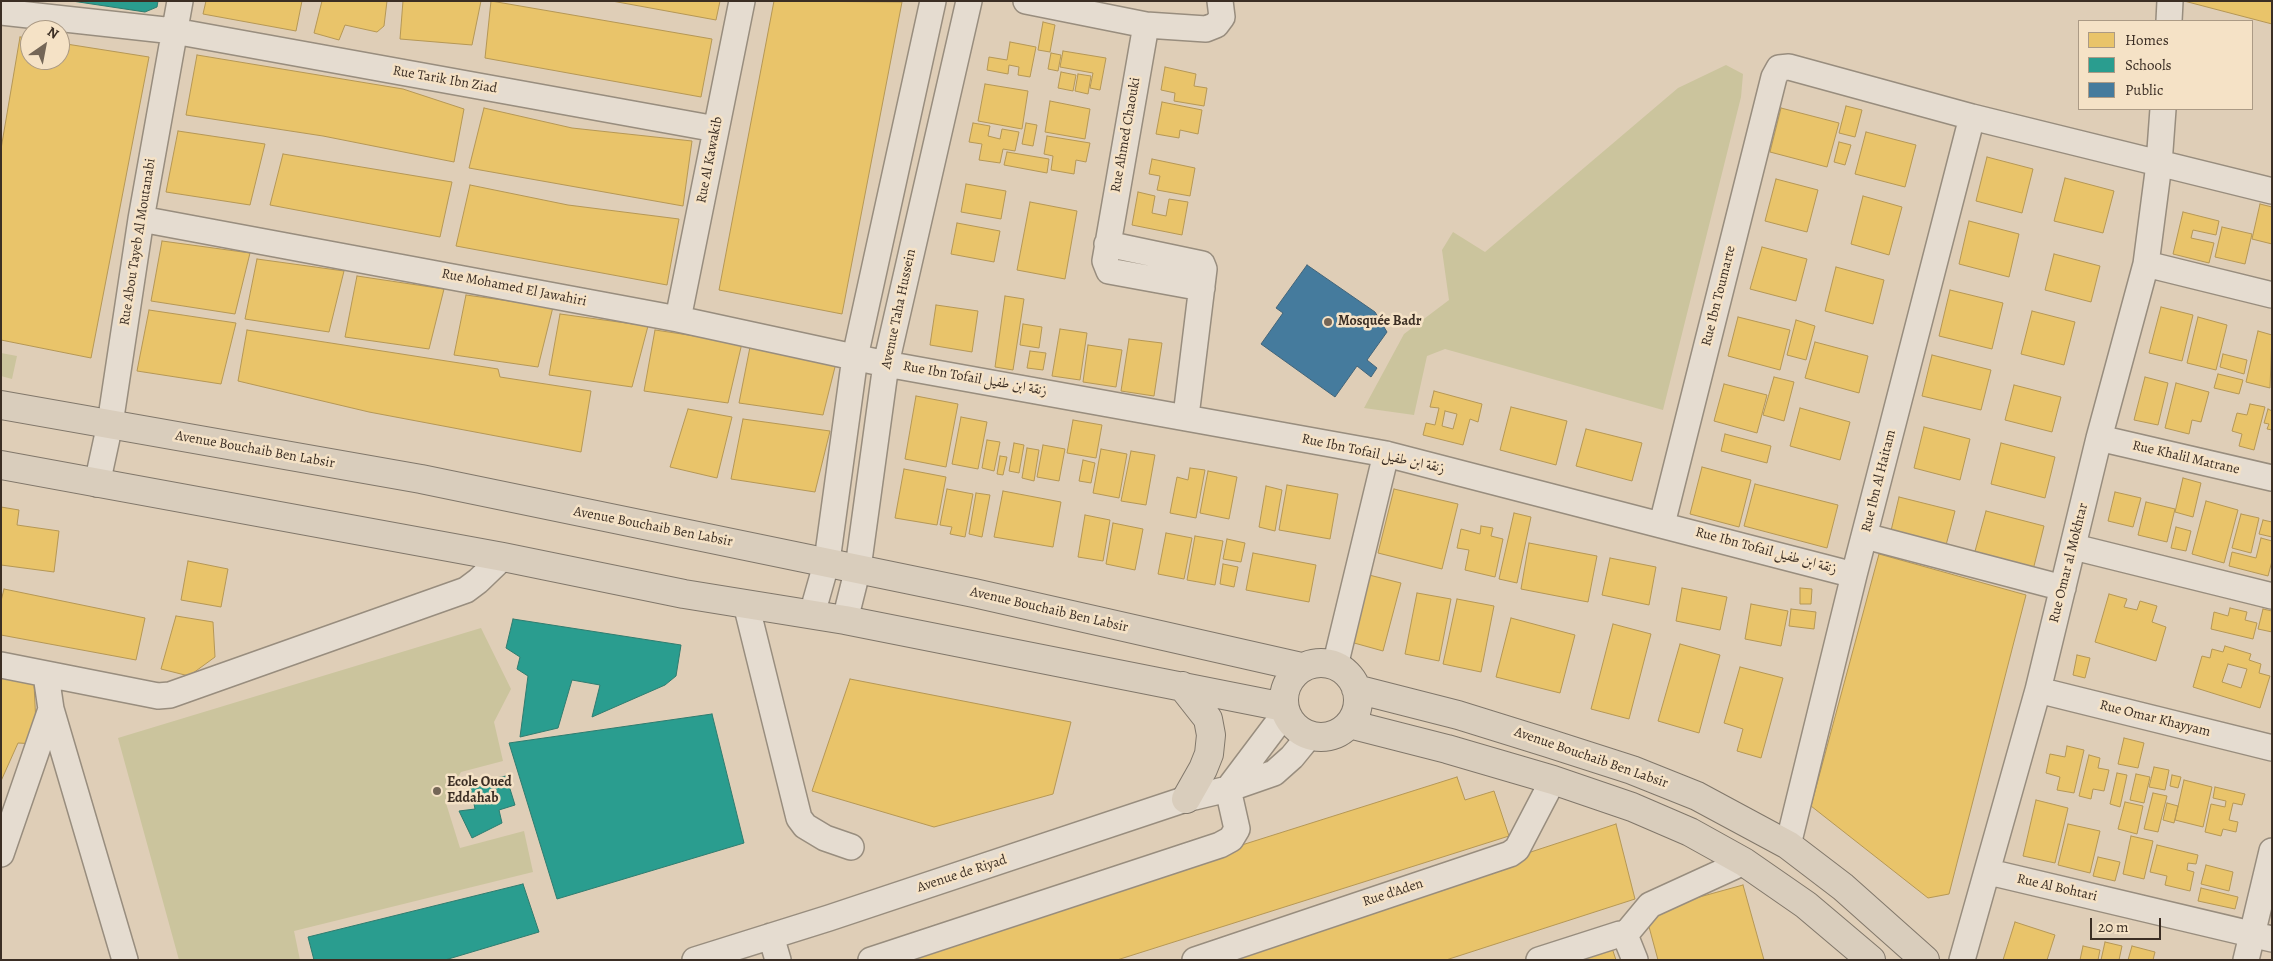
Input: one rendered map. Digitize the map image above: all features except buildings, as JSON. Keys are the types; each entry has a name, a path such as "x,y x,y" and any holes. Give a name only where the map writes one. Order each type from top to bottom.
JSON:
{"main road":[{"name":"Avenue Bouchaib Ben Labsir","path":"1,405 421,479 974,592 1301,667"},
{"path":"1,465 503,557 684,594 845,620 1116,675 1182,686 1285,710"},
{"path":"1315,663 1335,666 1344,671 1356,689 1358,701 1355,714 1349,724 1331,735 1321,737 1310,735 1295,727 1285,710 1286,687 1294,673 1301,667 1315,663"},
{"path":"1182,686 1208,719 1211,735 1209,754 1186,799"},
{"name":"Avenue Bouchaib Ben Labsir","path":"1356,689 1458,715 1632,770 1696,796 1788,845 1843,887 1925,960"},
{"path":"1349,724 1447,748 1553,780 1632,807 1690,832 1744,862 1806,905 1871,960"}],"street":[{"name":"Rue Abou Tayeb Al Moutanabi","path":"97,484 110,424 141,219 180,1"},
{"name":"Rue Al Kawakib","path":"678,319 742,1"},
{"path":"812,614 827,561 855,356 932,1"},
{"name":"Avenue Taha Hussein","path":"845,620 858,568 886,364 969,1"},
{"path":"1026,1 1146,25 1206,29 1218,13"},
{"path":"2169,20 2170,1"},
{"name":"Rue Tarik Ibn Ziad","path":"1,12 174,31 716,128"},
{"name":"Rue Ahmed Chaouki","path":"1146,25 1105,261 1109,271 1202,288 1186,416"},
{"name":"Rue Ibn Toumarte","path":"1662,524 1769,96 1779,68 1789,67 1972,117"},
{"name":"Rue Omar al Mokhtar","path":"1962,960 1989,872 2038,690 2099,438 2146,264 2160,164 2163,110"},
{"path":"1972,117 2272,191"},
{"name":"Rue Ibn Al Haitam","path":"1788,845 1854,575 1972,117"},
{"name":"Rue Mohamed El Jawahiri","path":"141,219 678,319 886,364"},
{"path":"2146,264 2272,295"},
{"name":"Rue Ibn Tofail زنقة ابن طفيل","path":"886,364 1186,416 1386,454 1854,575"},
{"name":"Rue Khalil Matrane","path":"2099,438 2272,478"},
{"path":"1335,666 1386,454"},
{"path":"1865,536 2063,588"},
{"path":"2074,547 2272,596"},
{"path":"1,665 158,696 170,695 466,590 503,557"},
{"path":"746,604 799,818 814,832 836,843 851,847"},
{"path":"46,675 51,709 125,960"},
{"name":"Rue Omar Khayyam","path":"2038,690 2272,748"},
{"path":"1,854 51,709"},
{"path":"871,960 1220,845 1231,839 1237,829 1228,789 1285,710"},
{"name":"Avenue de Riyad","path":"695,960 829,918 1186,799 1228,789 1274,773 1292,757 1310,735"},
{"name":"Rue d'Aden","path":"1194,960 1510,854 1517,849 1553,780"},
{"path":"2246,960 2262,937 2272,851"},
{"path":"1625,935 1650,905 1744,862"},
{"name":"Rue Al Bohtari","path":"1989,872 2262,937"},
{"path":"1539,960 1620,934 1625,935"},
{"path":"1625,935 1635,960"},
{"path":"770,936 778,960"}],"shaded area":[{"path":"1726,65 1743,74 1741,97 1663,410 1445,349 1427,356 1414,415 1364,408 1404,334 1449,300 1442,250 1453,232 1485,252 1678,88"},
{"path":"1,353 17,356 12,379 1,376"},
{"path":"481,628 511,689 494,722 503,761 461,772 445,800 460,848 524,831 533,872 294,931 300,960 179,960 118,738"}],"place":[{"name":"Mosquée Badr","path":"1328,322"},
{"name":"Ecole Oued Eddahab","path":"437,791"}]}
